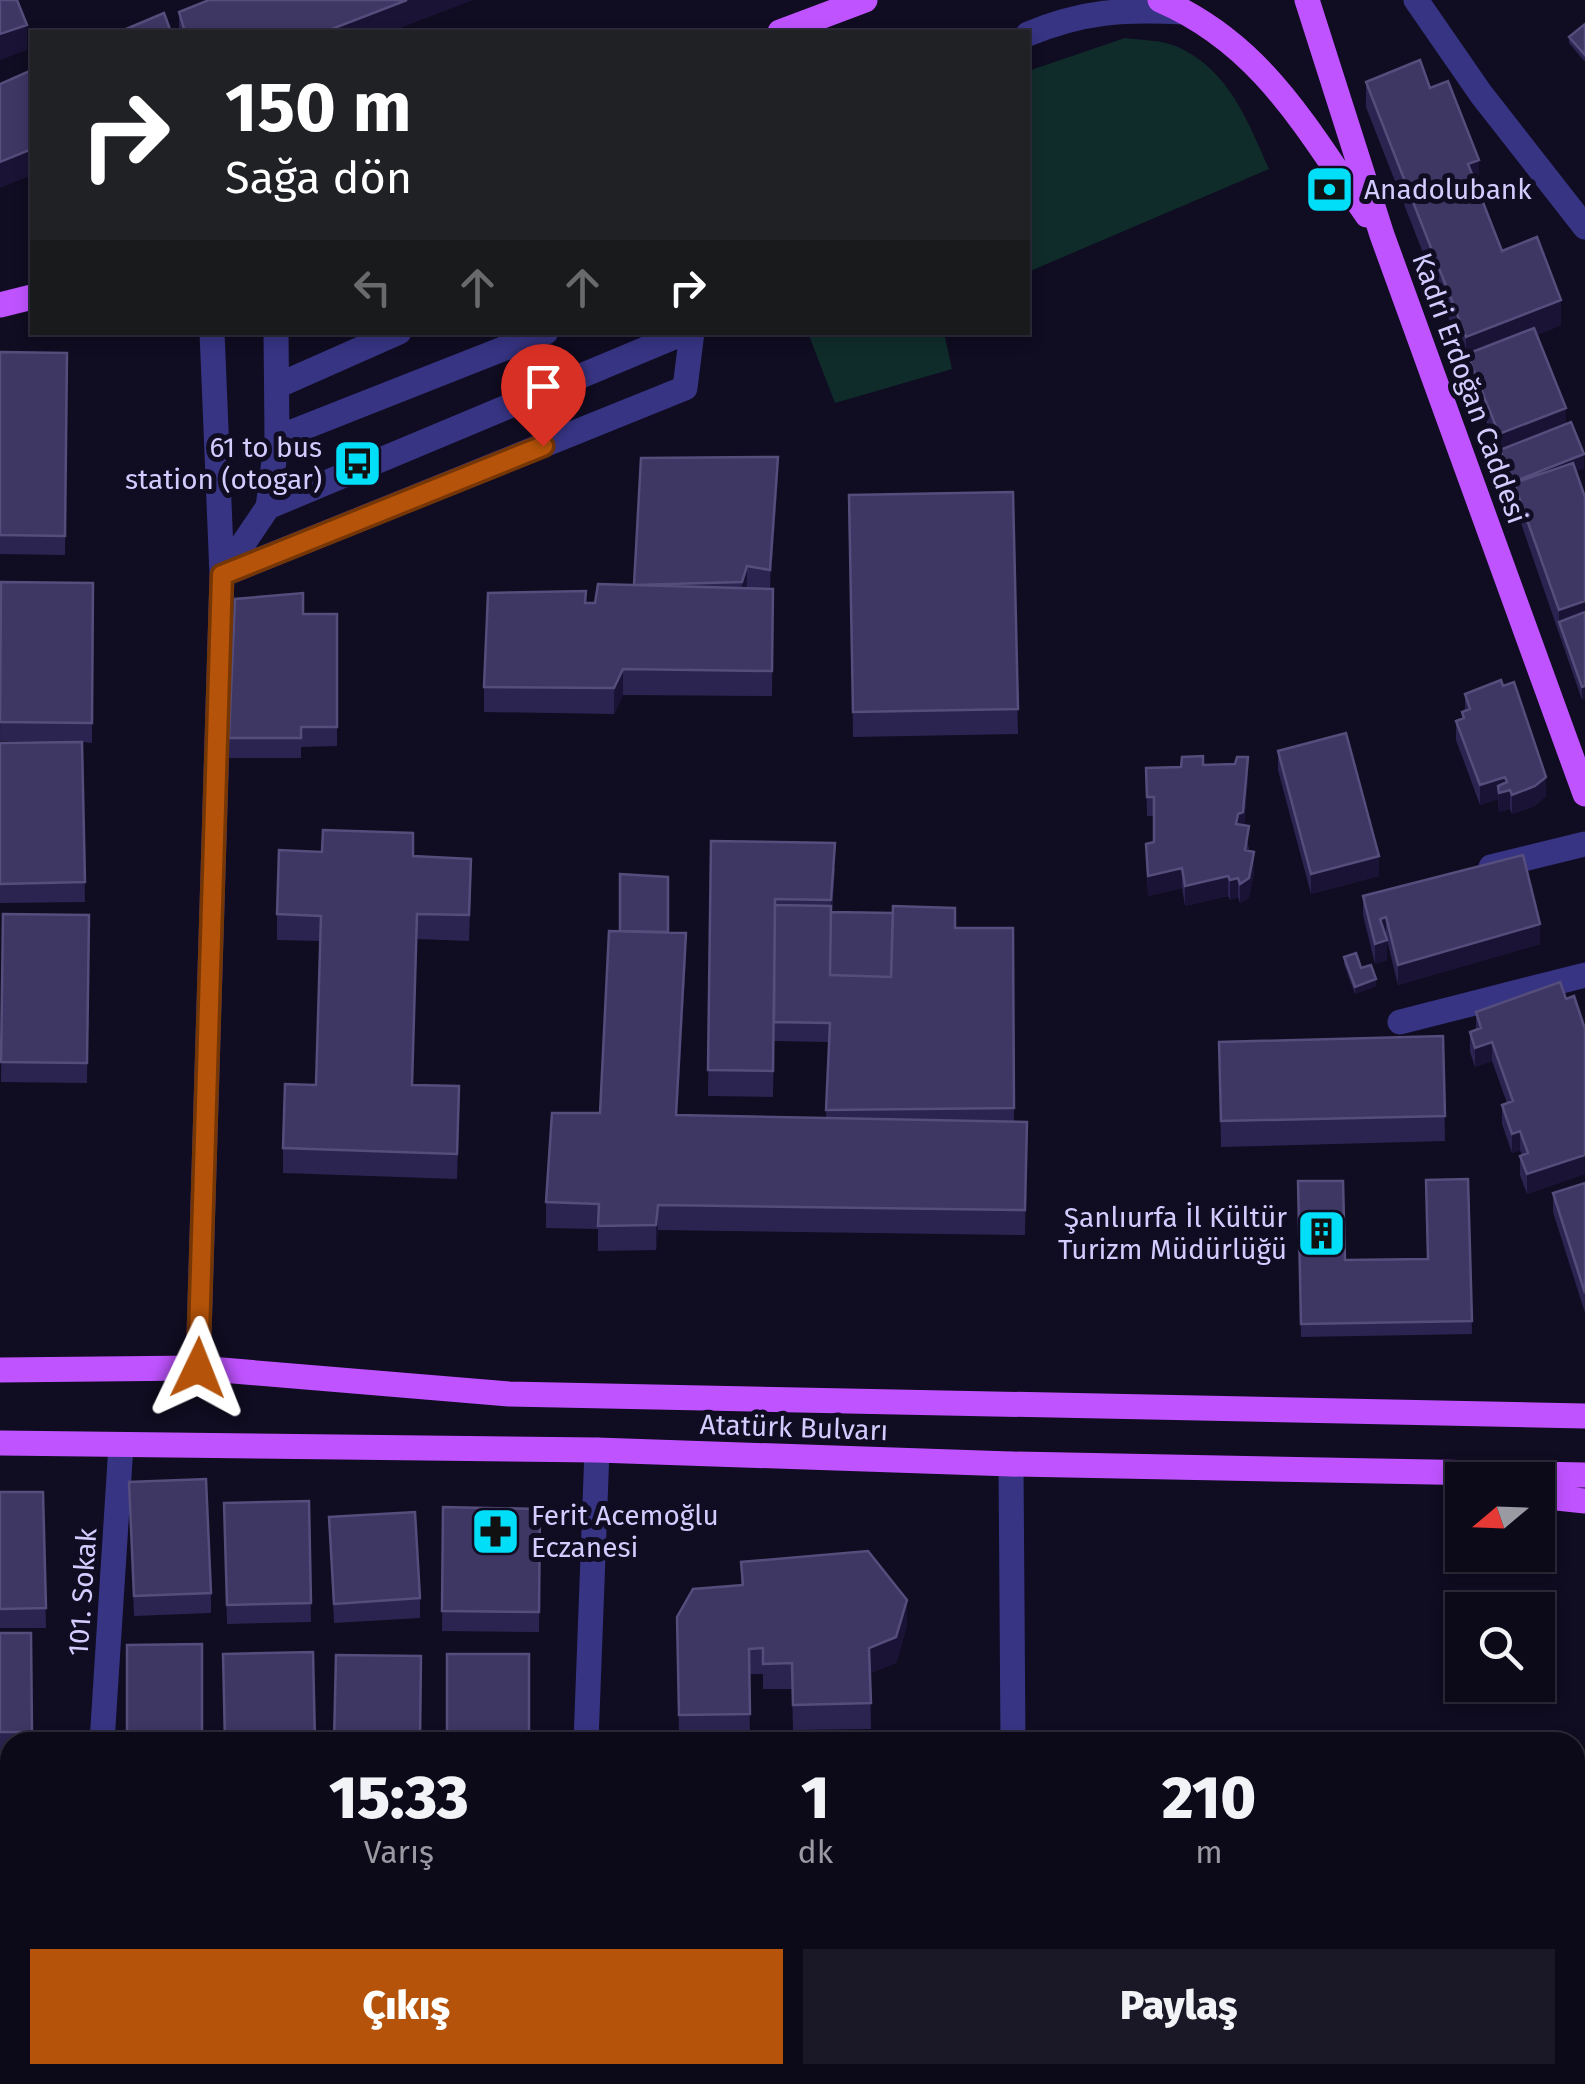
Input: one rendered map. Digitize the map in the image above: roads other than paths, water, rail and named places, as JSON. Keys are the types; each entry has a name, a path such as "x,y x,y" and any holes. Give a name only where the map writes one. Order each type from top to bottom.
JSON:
{"main road":[{"path":"785,30 865,0"},
{"path":"1160,0 1189,12 1237,45 1268,75 1382,235"},
{"name":"Kadri Erdoğan Caddesi","path":"1307,0 1382,235 1585,794"},
{"path":"0,306 30,297"},
{"path":"0,1370 198,1368 509,1394 1585,1416"},
{"name":"Atatürk Bulvarı","path":"0,1443 597,1450 1011,1464 1585,1475"},
{"path":"1309,1468 1445,1485"},
{"path":"1555,1498 1585,1501"}],"street":[{"path":"1416,0 1481,94 1585,227"},
{"path":"1030,33 1060,21 1124,8 1189,12"},
{"path":"198,1368 222,575 212,335"},
{"path":"222,575 268,507 277,438 276,335"},
{"path":"277,386 391,335"},
{"path":"277,438 538,335"},
{"path":"268,507 682,335"},
{"path":"222,575 686,388 689,335"},
{"path":"1470,872 1585,844"},
{"path":"1400,1022 1585,975"},
{"name":"101. Sokak","path":"103,1732 122,1445"},
{"path":"586,1732 597,1450"},
{"path":"1011,1464 1013,1732"}],"place":[{"name":"Anadolubank","path":"1329,189"},
{"name":"61 to bus station (otogar)","path":"357,463"},
{"name":"Şanlıurfa İl Kültür Turizm Müdürlüğü","path":"1322,1233"},
{"name":"Ferit Acemoğlu Eczanesi","path":"496,1531"}]}
